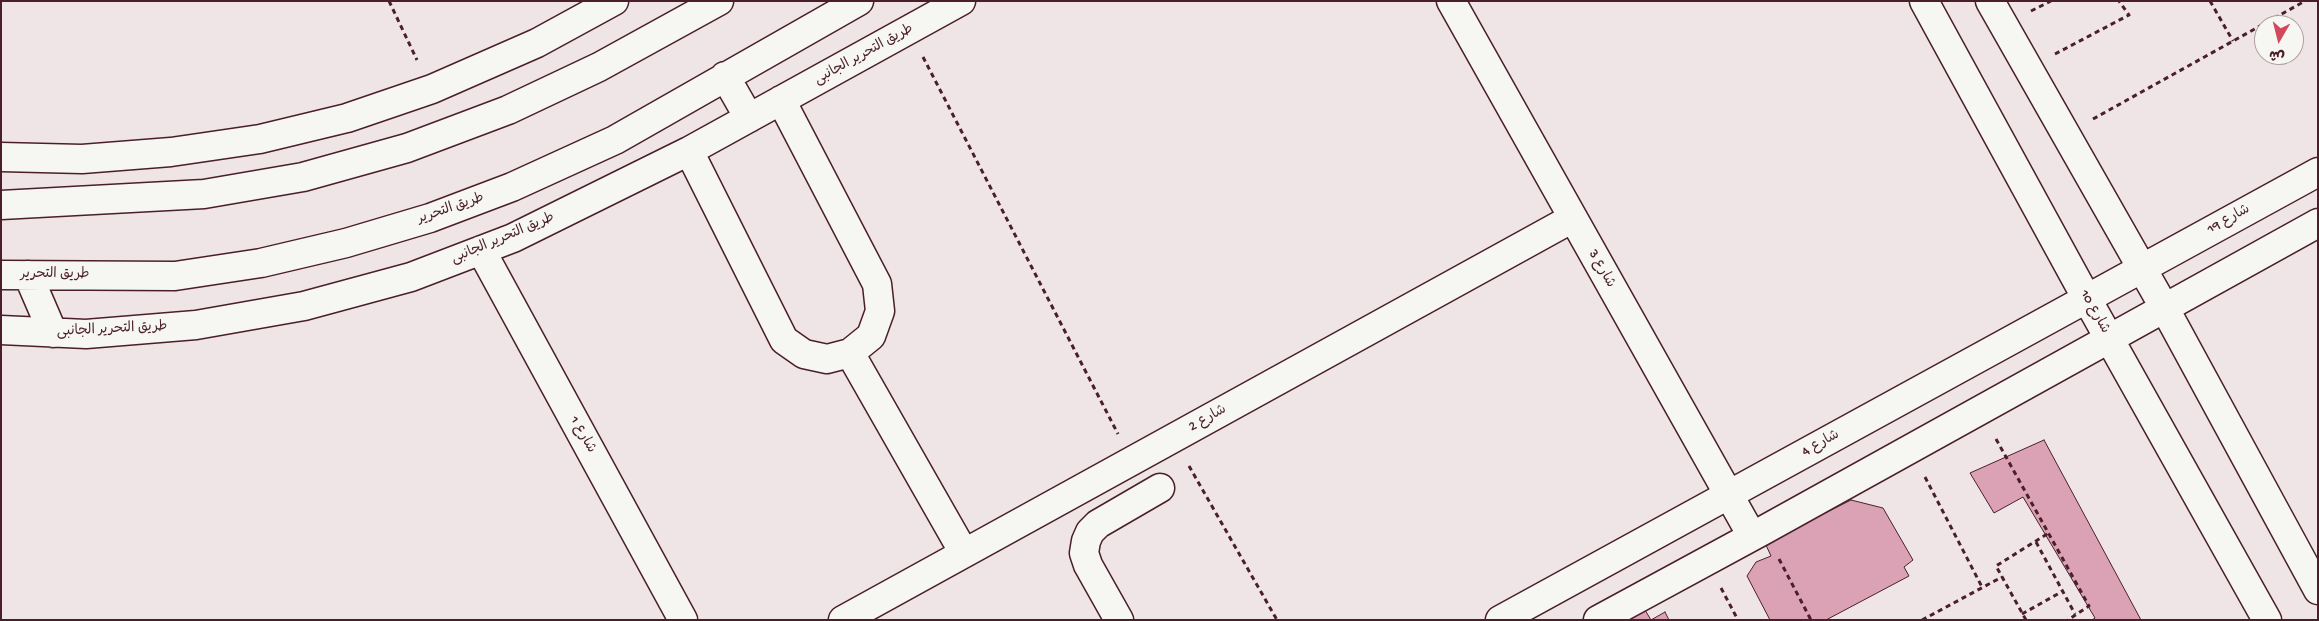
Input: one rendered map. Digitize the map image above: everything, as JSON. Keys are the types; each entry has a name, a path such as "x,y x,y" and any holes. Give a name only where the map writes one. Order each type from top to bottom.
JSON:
{"street":[{"path":"1,157 82,159 171,152 260,139 347,118 432,90 537,42 614,1"},
{"path":"1,205 204,194 303,177 407,148 516,106 599,67 719,1"},
{"name":"طريق التحرير","path":"1,276 175,276 261,263 346,243 430,218 512,187 615,140 859,1"},
{"name":"طريق التحرير الجانبى","path":"1,330 52,334 86,334 196,325 304,306 410,277 513,238 689,151 961,1"},
{"name":"شارع 3","path":"1450,1 1729,495 1758,533"},
{"name":"شارع 10","path":"1924,1 2109,338 2267,620"},
{"path":"1990,1 2164,307 2318,590"},
{"path":"725,76 749,118"},
{"path":"689,151 784,340 804,354 827,359 850,353 870,336 880,311 877,284 781,100"},
{"name":"شارع 19","path":"2141,268 2318,172"},
{"name":"شارع 2","path":"843,620 1573,218"},
{"path":"1598,620 2318,223"},
{"name":"شارع 1","path":"481,250 683,620"},
{"name":"شارع 4","path":"1500,620 2141,268"},
{"path":"28,275 52,334"},
{"path":"850,353 964,553"},
{"path":"1119,620 1088,566 1084,553 1086,541 1090,532 1098,524 1160,488"}],"path":[{"path":"389,1 432,90"},
{"path":"2028,68 2128,15 2119,1"},
{"path":"2210,1 2233,41"},
{"path":"2065,134 2305,1"},
{"path":"909,29 1132,461"},
{"path":"1980,410 2047,534 2089,606 2068,620"},
{"path":"1173,438 1277,620"},
{"path":"1910,449 1982,587"},
{"path":"1758,533 1812,620"},
{"path":"2026,620 1996,566 2047,534"},
{"path":"2036,542 2075,614"},
{"path":"1922,620 2002,577"},
{"path":"2022,614 2063,591"}],"building":[{"path":"2044,440 2141,620 2092,620 2095,618 2023,497 1994,513 1970,473"},
{"path":"1851,500 1883,508 1913,560 1904,567 1909,576 1826,620 1770,620 1747,576 1756,562 1771,556 1765,543"},
{"path":"1645,610 1651,620 1629,620"},
{"path":"1665,612 1669,620 1651,620"}]}
